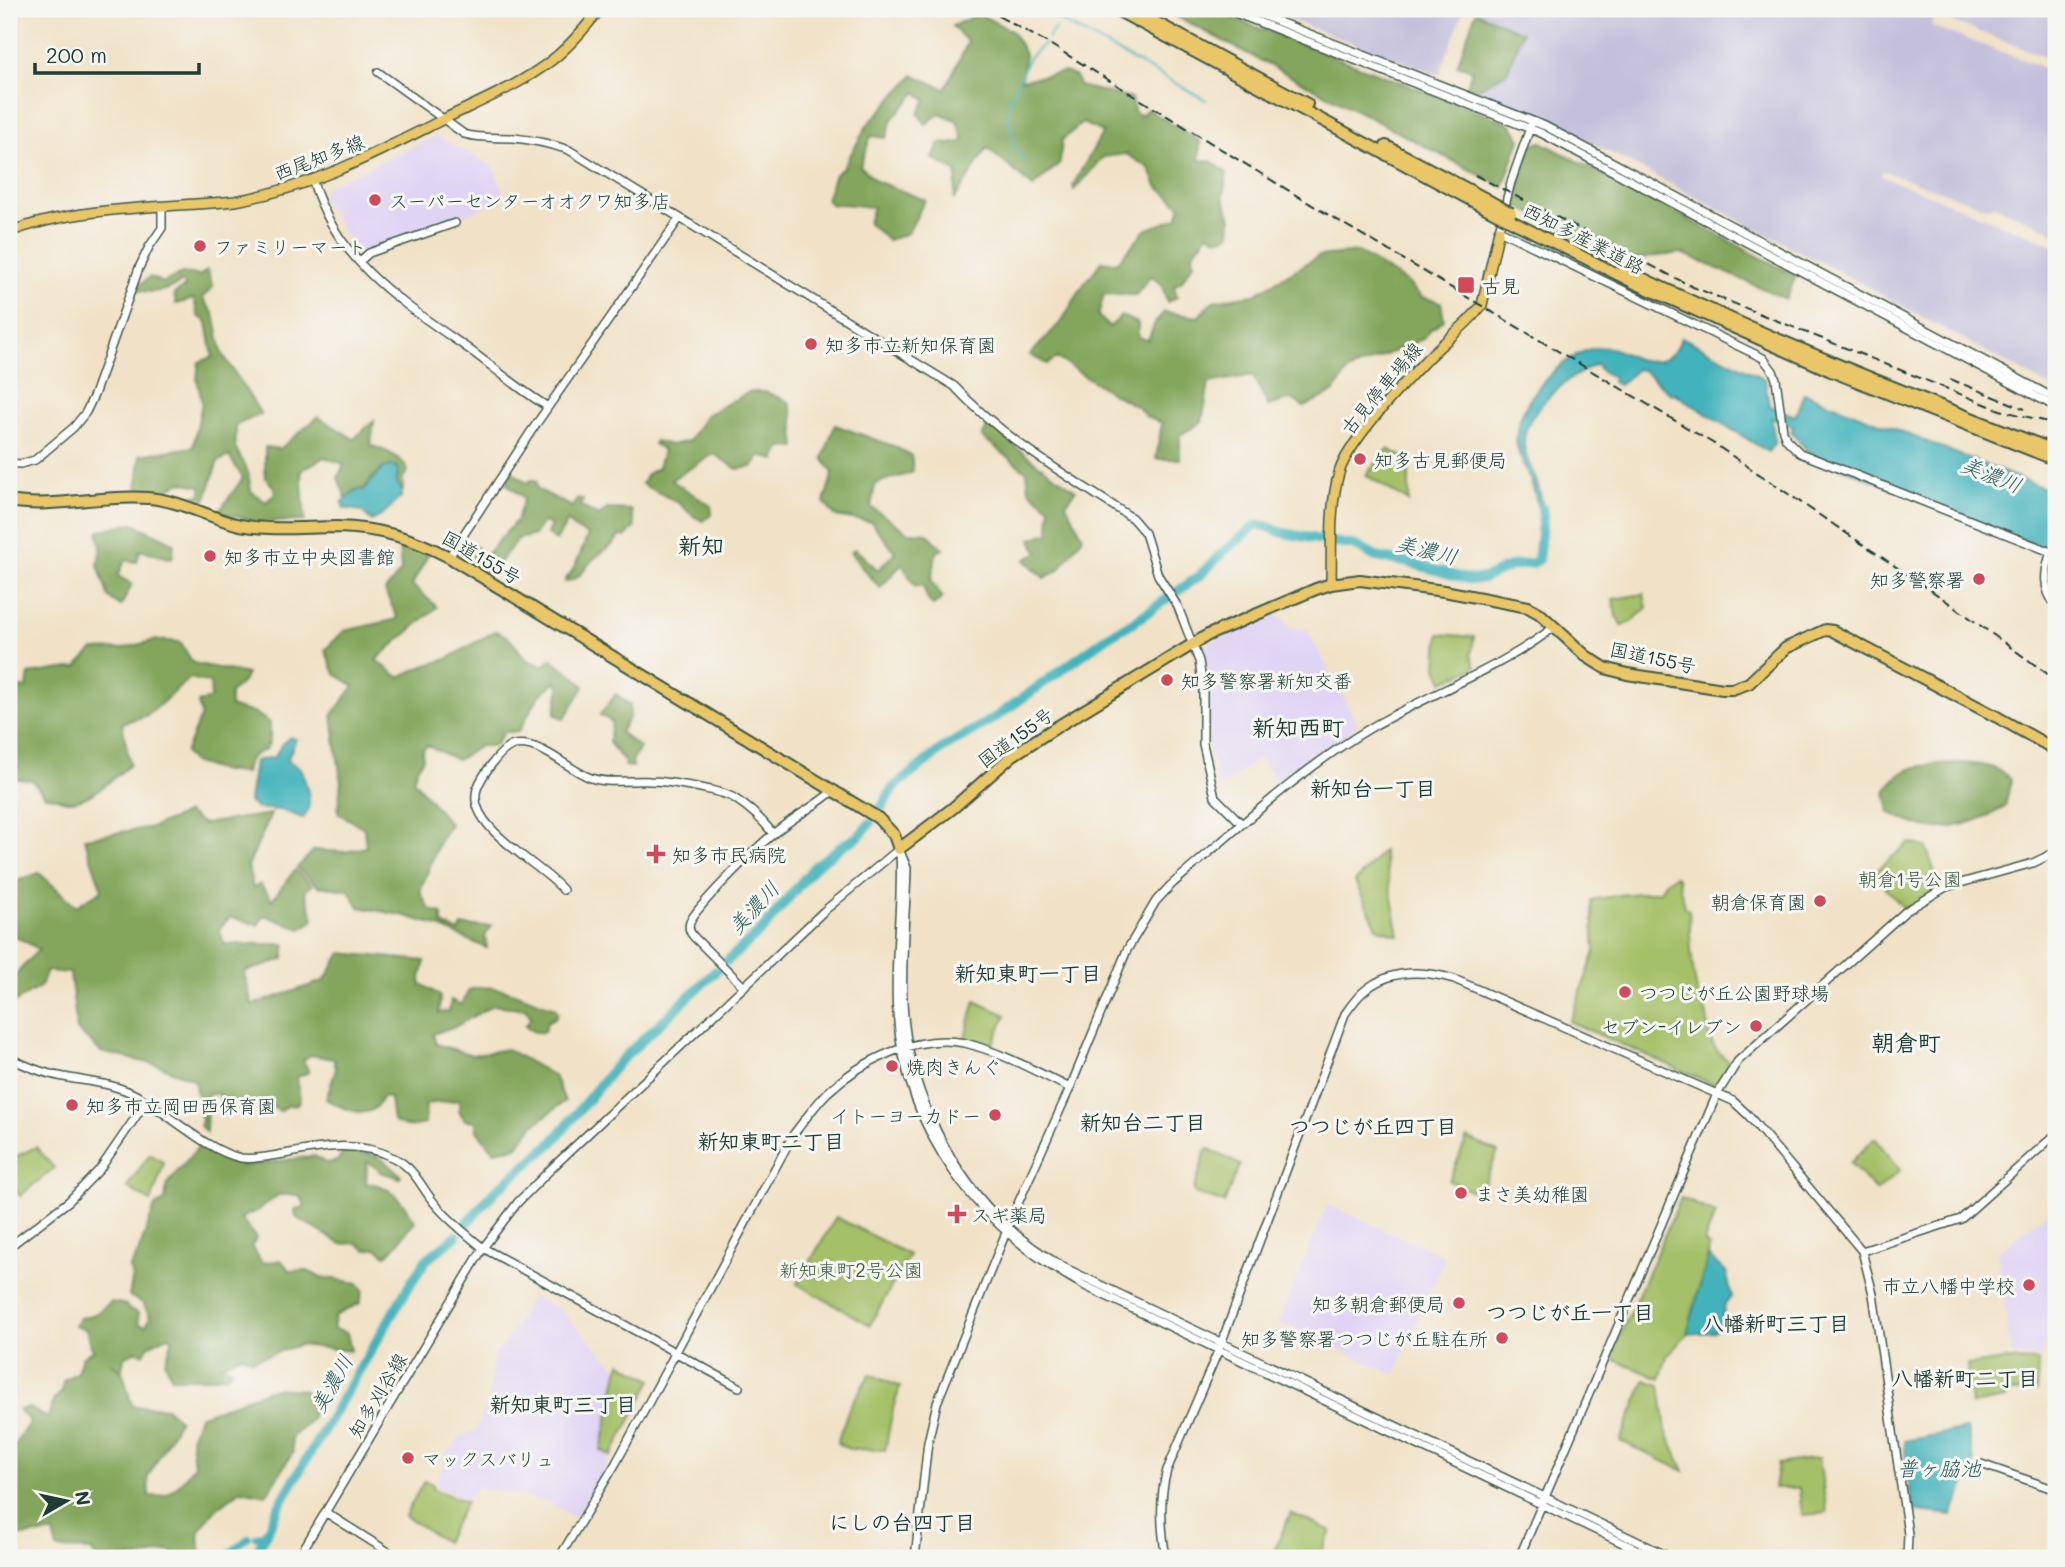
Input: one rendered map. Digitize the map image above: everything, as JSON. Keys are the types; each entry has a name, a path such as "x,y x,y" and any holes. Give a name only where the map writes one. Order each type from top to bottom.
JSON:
{"highway":[{"name":"西知多産業道路","path":"1115,9 1484,202"},
{"name":"西知多産業道路","path":"1131,9 1518,221 1704,316 1831,371 2056,460"},
{"name":"西知多産業道路","path":"1518,221 1747,327 2056,451"},
{"path":"1953,420 1957,426 2056,467"},
{"path":"1991,426 2056,444"},
{"name":"国道155号","path":"9,501 45,504 147,498 165,500 222,520 257,527 372,530 417,541 449,557 834,790 884,822 894,835 899,849 953,808 1024,747 1193,644 1224,627 1331,584 1360,580 1528,607 1586,656 1605,668 1627,674 1732,689 1749,683 1786,648 1825,629 1997,716 2056,750"}],"main road":[{"name":"西尾知多線","path":"9,232 65,216 261,197 313,182 507,89 552,61 583,31 600,9"},
{"name":"古見停車場線","path":"1331,584 1336,490 1342,464 1363,434 1417,370 1482,305 1499,230"}],"street":[{"path":"1225,9 1531,124 2056,407"},
{"path":"1246,9 1531,124 2056,398"},
{"path":"378,72 464,134 477,138 523,139 549,143 569,150 954,386 971,404 1035,457 1132,518 1145,533 1158,575 1178,607 1199,661 1203,688 1206,761 1215,797 1241,824"},
{"path":"1531,124 1511,182 1499,230 1642,302 1757,354 1773,371 1783,431 1793,448 1806,457 2054,553 2045,579 2048,594 2056,606"},
{"path":"313,182 322,208 344,246 396,299 548,407"},
{"path":"9,463 35,460 74,426 90,405 138,268 162,228 162,207"},
{"path":"449,557 548,407 679,219"},
{"path":"359,262 369,253 455,223"},
{"path":"915,1558 928,1442 937,1403 1127,950 1156,901 1279,792 1369,728 1496,662 1554,627"},
{"path":"563,890 513,849 477,808 475,799 478,787 497,758 509,747 527,746 551,755 595,779 653,781 732,797 764,822 773,834"},
{"path":"744,987 694,937 691,920 720,886 773,834 820,803 834,790"},
{"path":"899,849 901,876 896,987 905,1047 919,1110 945,1161 976,1204 1033,1255 1062,1273 1672,1558"},
{"name":"知多刈谷線","path":"298,1558 498,1227 535,1184 851,887 899,849"},
{"path":"1519,1558 1717,1094 1745,1054 1906,911 1946,887 2032,863 2056,852"},
{"path":"1166,1558 1161,1530 1163,1487 1167,1470 1220,1346 1345,1014 1363,992 1382,980 1398,974 1418,972 1454,979 1733,1101 1748,1115 1861,1251 1873,1294 1908,1534 1907,1558"},
{"path":"559,1558 676,1354 793,1135 827,1094 856,1071 905,1047 941,1041 963,1043 1018,1063 1070,1088"},
{"path":"9,1058 49,1074 106,1083 132,1093 234,1156 251,1158 344,1146 363,1148 391,1157 410,1169 435,1203 483,1248 739,1387"},
{"path":"9,1247 69,1201 100,1170 146,1102"},
{"path":"1861,1251 1961,1219 2056,1134"},
{"path":"1981,1464 2056,1490"},
{"path":"1543,1500 1654,1558"},
{"path":"325,1512 398,1558"}],"shaded area":[{"path":"1263,9 1464,9 1439,75"},
{"path":"1478,9 1937,9 1931,26 2056,72 2056,233 1995,206 1985,207 1883,171 1881,176 2056,246 2056,390 1851,278 1538,115 1475,90 1507,72 1522,32 1476,12"},
{"path":"1949,9 2056,9 2056,61 1945,19"},
{"path":"436,136 493,166 506,197 360,252 353,250 321,196 326,187"},
{"path":"1274,614 1282,618 1290,628 1307,629 1358,725 1280,785 1259,757 1220,789 1208,744 1211,681 1203,652 1207,644"},
{"path":"1327,1205 1445,1256 1395,1375 1278,1322"},
{"name":"市立八幡中学校","path":"2056,1205 2056,1316 2052,1318 2041,1358 2011,1355 1997,1253"},
{"path":"532,1296 560,1310 617,1368 600,1450 611,1457 576,1517 548,1502 477,1487 468,1499 436,1487 446,1452 461,1436 476,1430 488,1400 494,1354 504,1344"}],"green space":[{"path":"1162,9 1209,9 1511,124 1520,139 1503,187"},
{"path":"1476,12 1522,32 1507,72 1475,90 1467,87 1472,70 1457,65"},
{"path":"979,14 1012,31 1025,54 1021,80 1065,72 1076,77 1079,86 1131,98 1135,113 1142,115 1147,109 1200,141 1199,160 1211,161 1227,173 1223,196 1231,218 1230,235 1218,239 1208,234 1193,254 1194,263 1181,282 1174,286 1177,297 1167,302 1162,285 1151,276 1136,295 1104,294 1098,316 1110,327 1121,316 1138,323 1138,337 1148,340 1155,323 1164,312 1198,317 1213,301 1253,295 1319,256 1358,252 1408,283 1421,297 1441,302 1444,320 1423,339 1348,371 1334,392 1304,407 1292,399 1268,406 1253,375 1209,383 1202,422 1180,435 1180,459 1156,459 1162,423 1145,416 1138,407 1057,358 1047,364 1030,355 1062,321 1081,288 1102,261 1117,263 1145,230 1177,218 1181,206 1157,186 1149,168 1126,154 1103,157 1074,190 1073,185 1103,132 1082,123 1062,140 1060,163 1033,187 987,148 954,200 957,172 932,158 940,143 964,141 957,121 940,113 926,124 918,114 926,100 917,92 892,119 886,138 871,136 860,166 876,181 925,200 908,233 888,240 868,223 873,207 832,205 826,199 835,174 843,168 868,124 914,75 945,89 968,42 952,26"},
{"path":"1541,142 1796,276 1786,299 1682,253 1619,261 1514,204 1531,145"},
{"path":"207,270 213,287 202,298 214,314 222,353 261,414 236,425 235,447 248,472 251,491 266,502 275,494 274,487 265,477 265,447 280,449 318,417 354,439 374,421 371,445 397,458 408,471 403,477 403,492 397,481 398,467 392,466 382,469 363,489 356,489 346,498 338,478 344,464 324,457 301,471 305,521 259,522 219,512 243,478 229,456 218,461 203,507 186,502 190,496 201,495 201,486 180,482 162,494 137,493 140,455 193,447 202,403 197,379 199,362 213,357 207,322 198,316 194,299 176,304 174,294 186,286 183,282 153,292 134,289 136,282 142,283 150,277 163,283 184,274 199,276"},
{"path":"749,392 766,392 789,402 796,448 782,447 775,460 761,455 752,467 737,469 714,454 671,480 711,506 712,514 703,521 679,503 642,484 647,474 658,468 663,450 654,444 655,441 671,445 689,441 706,415"},
{"path":"835,425 911,455 913,472 875,485 871,507 908,532 927,533 943,549 936,553 931,581 943,598 933,605 923,586 915,586 902,564 880,588 851,552 855,549 878,570 895,552 871,522 835,516 824,502 833,473 823,458"},
{"path":"988,425 1076,490 1066,504 1083,537 1059,570 1044,578 1025,560 1038,552 1031,539 1049,533 1050,508 1029,490 1027,472 982,437"},
{"path":"1388,449 1409,460 1409,502 1366,475"},
{"path":"513,472 527,483 536,480 537,489 572,507 578,498 583,500 580,506 599,516 607,509 631,510 635,527 625,537 619,536 580,574 565,582 576,565 588,535 574,528 568,521 556,541 547,534 551,525 543,522 534,535 518,539 490,574 471,563 475,546 485,556 517,520 524,498 506,483"},
{"path":"134,524 174,543 172,559 140,550 137,562 125,560 118,576 132,584 121,606 109,598 98,565 101,546 98,534 99,531"},
{"path":"399,541 428,555 412,585 437,607 376,660 399,677 447,659 495,631 509,639 526,659 543,666 552,659 584,687 564,719 555,714 560,686 555,682 539,696 518,732 504,732 495,746 480,746 457,760 427,745 422,751 423,759 413,780 450,824 439,842 420,892 430,910 442,913 442,924 459,932 462,926 492,926 485,936 487,948 435,925 359,907 349,890 318,886 297,868 314,850 345,852 366,847 364,828 338,813 341,781 332,715 354,686 335,674 325,650 344,631 398,619 385,591 401,571"},
{"path":"1644,594 1647,608 1622,626 1616,616 1613,599"},
{"path":"1439,634 1474,637 1471,655 1476,667 1443,682 1437,667"},
{"path":"156,640 180,642 193,663 247,674 243,682 230,693 230,707 255,713 270,723 270,741 266,749 249,760 245,773 221,771 192,762 185,753 201,715 198,703 211,698 210,683 190,678 148,715 122,723 130,765 92,794 75,801 64,800 45,796 32,780 9,778 9,686 27,688 29,674 77,667 93,650 121,649"},
{"path":"616,694 630,705 630,716 620,732 640,748 632,761 633,767 624,766 625,762 609,743 612,722 600,715"},
{"path":"1950,763 1983,765 2005,774 2011,780 2005,807 1969,823 1941,828 1920,826 1889,812 1885,791 1899,776 1913,768"},
{"path":"187,813 203,824 271,814 248,866 253,888 260,884 272,900 295,870 312,885 305,891 314,920 301,929 264,915 258,925 230,917 219,929 224,944 285,944 284,959 244,972 252,1005 324,981 341,953 425,961 420,983 440,996 439,1013 449,1011 451,1000 461,1005 469,990 490,987 555,1008 558,1012 555,1018 548,1021 544,1032 534,1032 525,1026 531,1018 526,1009 493,1005 458,1025 433,1034 436,1044 472,1055 507,1049 554,1076 565,1101 534,1125 517,1147 494,1151 477,1131 476,1121 465,1120 459,1111 459,1100 426,1104 425,1124 412,1126 393,1121 390,1098 383,1096 374,1109 367,1112 349,1110 331,1102 326,1099 336,1069 334,1059 311,1055 303,1060 309,1072 297,1077 300,1100 296,1105 287,1106 281,1111 266,1105 238,1109 231,1099 221,1101 218,1093 207,1095 206,1132 200,1126 202,1121 194,1080 158,1065 101,1052 77,1030 70,973 47,971 41,986 9,1006 9,982 39,949 9,933 12,883 39,873 76,906 102,890 84,838 153,827"},
{"name":"朝倉1号公園","path":"1909,843 1926,847 1941,890 1906,911 1873,873"},
{"path":"1383,851 1399,935 1378,929 1355,882"},
{"path":"1675,876 1678,878 1684,907 1689,910 1695,981 1706,1013 1710,1037 1718,1052 1730,1062 1717,1083 1712,1084 1570,1022 1595,952 1592,900 1660,891 1666,881"},
{"path":"975,1001 1006,1015 992,1046 965,1037"},
{"path":"1467,1138 1498,1152 1479,1194 1449,1181"},
{"path":"1874,1139 1900,1170 1876,1191 1850,1163"},
{"path":"36,1147 54,1168 20,1196 9,1181 9,1160"},
{"path":"198,1147 243,1166 315,1156 326,1163 337,1161 344,1152 374,1155 401,1175 400,1178 380,1172 367,1162 366,1184 374,1184 388,1190 406,1207 415,1221 386,1255 377,1248 366,1250 357,1243 341,1244 296,1217 295,1209 304,1207 304,1202 298,1195 278,1195 259,1210 241,1218 256,1238 252,1246 262,1263 281,1260 290,1271 305,1270 321,1277 358,1283 363,1290 360,1303 335,1316 333,1329 347,1333 351,1351 299,1345 253,1360 242,1355 221,1364 231,1369 228,1375 172,1378 165,1362 173,1339 168,1336 148,1346 144,1354 136,1351 124,1357 122,1370 111,1363 123,1373 132,1406 167,1408 179,1420 148,1477 149,1496 170,1492 194,1466 191,1438 199,1416 274,1388 304,1390 313,1405 312,1418 291,1438 293,1452 266,1495 241,1490 214,1511 199,1531 200,1549 206,1558 181,1558 169,1551 138,1558 97,1558 91,1550 57,1549 53,1533 20,1536 9,1547 9,1444 14,1446 30,1421 19,1410 29,1408 48,1418 54,1399 62,1392 63,1381 77,1372 82,1357 94,1350 86,1329 74,1326 80,1318 95,1314 111,1302 126,1305 128,1309 138,1313 139,1324 146,1326 150,1317 143,1303 129,1296 133,1277 129,1269 138,1253 155,1206 165,1201 167,1184"},
{"path":"1209,1149 1240,1165 1224,1203 1195,1193 1194,1190 1206,1150"},
{"path":"150,1154 164,1163 151,1202 127,1187"},
{"path":"1681,1198 1716,1213 1704,1241 1709,1247 1708,1256 1687,1334 1667,1356 1660,1379 1610,1358"},
{"name":"新知東町2号公園","path":"836,1217 909,1255 870,1325 797,1284"},
{"path":"2005,1360 2038,1361 2037,1391 2009,1392 2005,1399 1971,1405 1967,1365"},
{"path":"621,1363 652,1380 611,1456 601,1450"},
{"path":"870,1374 900,1387 885,1450 849,1449 837,1443 849,1408"},
{"path":"1645,1380 1660,1385 1666,1431 1684,1471 1620,1441"},
{"path":"1819,1458 1827,1513 1802,1515 1799,1488 1774,1488 1778,1464"},
{"path":"424,1481 433,1484 433,1489 466,1502 445,1542 405,1516"},
{"path":"1291,1513 1331,1531 1319,1558 1288,1558 1273,1553"}],"water":[{"path":"1681,337 1765,379 1769,406 1795,416 1804,393 2056,493 2056,553 1812,456 1791,432 1793,426 1771,418 1775,442 1768,452 1671,394 1643,370 1637,369 1619,385 1612,382 1613,378 1600,370 1597,364 1573,377 1549,397 1538,408 1525,433 1527,460 1543,506 1545,520 1541,521 1534,490 1517,445 1517,430 1530,400 1541,385 1567,361 1595,348 1611,348 1640,360 1659,360 1673,353"},
{"path":"396,467 398,471 396,482 402,496 381,516 371,521 362,511 344,508 342,503 356,490 364,490 382,469"},
{"path":"290,737 296,739 287,760 301,769 309,801 307,813 303,818 281,810 256,808 249,802 255,761 275,757 281,745"},
{"path":"1708,1256 1726,1272 1732,1297 1725,1303 1722,1324 1714,1332 1687,1334"},
{"name":"普ヶ脇池","path":"1967,1429 1974,1463 1952,1515 1912,1510 1904,1441"}],"waterway":[{"path":"1039,9 1206,100"},
{"path":"1048,38 1055,28"},
{"path":"1024,161 1013,144 1009,118 1010,100 1029,57 1045,43"},
{"name":"美濃川","path":"881,808 893,788 943,748 996,717 1106,638 1198,577 1255,526 1266,526 1283,533 1356,546 1376,557 1406,562 1471,580 1538,560 1542,508"},
{"name":"美濃川","path":"727,961 762,930 814,867 858,837 870,823"},
{"name":"美濃川","path":"466,1224 494,1192 552,1143 618,1063 716,971"},
{"name":"美濃川","path":"252,1558 284,1497 412,1281 426,1260 456,1236"},
{"path":"256,1537 261,1534"},
{"path":"228,1558 231,1551 249,1537"}],"railway":[{"path":"985,9 1048,43 1317,208 1716,445 1945,600 2056,680"},
{"path":"1475,175 1693,287 2000,410 2052,423"},
{"path":"1950,379 2025,409"}],"place":[{"name":"スーパーセンターオオクワ知多店","path":"375,200"},
{"name":"ファミリーマート","path":"200,246"},
{"name":"古見","path":"1466,285"},
{"name":"知多市立新知保育園","path":"811,344"},
{"name":"知多古見郵便局","path":"1360,459"},
{"name":"知多市立中央図書館","path":"210,556"},
{"name":"知多警察署","path":"1979,579"},
{"name":"知多警察署新知交番","path":"1167,680"},
{"name":"知多市民病院","path":"656,854"},
{"name":"朝倉保育園","path":"1820,901"},
{"name":"つつじが丘公園野球場","path":"1625,992"},
{"name":"セブン-イレブン","path":"1756,1026"},
{"name":"焼肉きんぐ","path":"892,1066"},
{"name":"知多市立岡田西保育園","path":"72,1105"},
{"name":"イトーヨーカドー","path":"995,1115"},
{"name":"まさ美幼稚園","path":"1461,1193"},
{"name":"スギ薬局","path":"957,1214"},
{"name":"市立八幡中学校","path":"2029,1285"},
{"name":"知多朝倉郵便局","path":"1459,1303"},
{"name":"知多警察署つつじが丘駐在所","path":"1502,1338"},
{"name":"マックスバリュ","path":"408,1458"}],"district":[{"name":"新知","path":"701,545"},
{"name":"新知西町","path":"1298,727"},
{"name":"新知台一丁目","path":"1373,787"},
{"name":"新知東町一丁目","path":"1028,972"},
{"name":"朝倉町","path":"1906,1042"},
{"name":"新知台二丁目","path":"1143,1121"},
{"name":"つつじが丘四丁目","path":"1373,1125"},
{"name":"新知東町二丁目","path":"771,1140"},
{"name":"つつじが丘一丁目","path":"1570,1311"},
{"name":"八幡新町三丁目","path":"1776,1322"},
{"name":"八幡新町二丁目","path":"1965,1377"},
{"name":"新知東町三丁目","path":"563,1403"},
{"name":"にしの台四丁目","path":"902,1521"}]}
